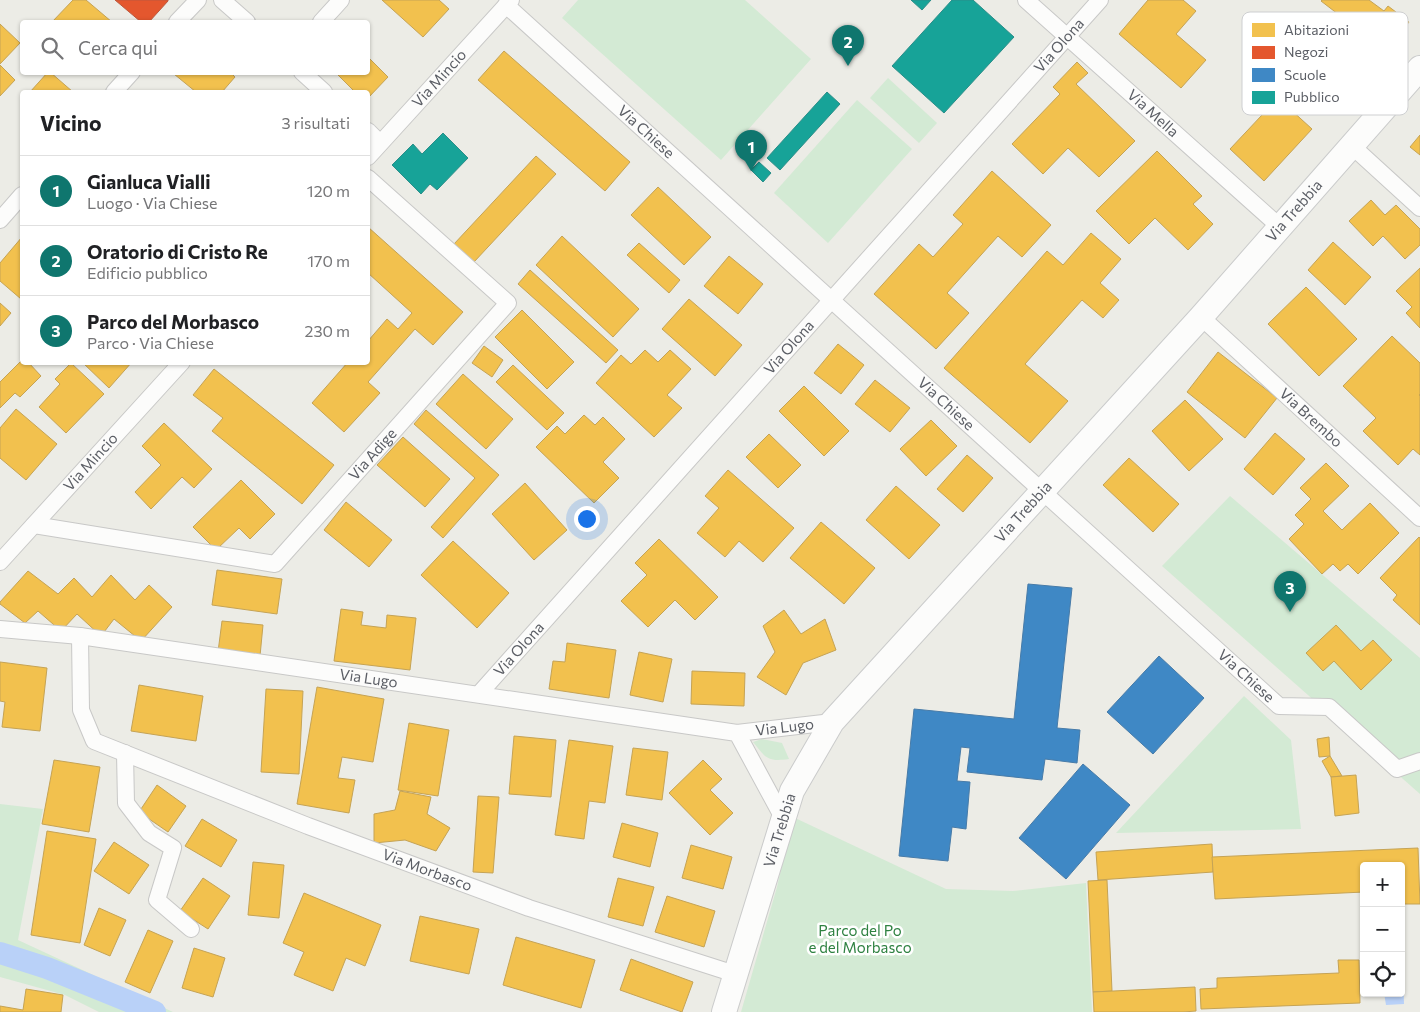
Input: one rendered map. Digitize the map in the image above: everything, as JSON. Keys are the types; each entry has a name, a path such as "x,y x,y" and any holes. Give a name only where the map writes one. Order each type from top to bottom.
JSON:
{"street":[{"path":"179,20 198,0"},
{"path":"222,0 245,20"},
{"path":"322,20 341,0"},
{"name":"Via Mella","path":"1026,0 1280,227"},
{"name":"Via Olona","path":"479,694 1100,0"},
{"name":"Via Mincio","path":"370,154 509,3"},
{"name":"Via Chiese","path":"509,3 832,300 1280,706 1329,707 1397,769 1420,761"},
{"name":"Via Trebbia","path":"1408,82 1420,68"},
{"path":"116,90 129,75"},
{"path":"305,75 322,90"},
{"name":"Via Trebbia","path":"724,1012 792,790 832,722 1201,317 1379,115"},
{"path":"370,134 380,142"},
{"path":"1352,146 1420,208"},
{"name":"Via Adige","path":"34,525 274,564 508,303 370,180"},
{"path":"0,220 20,197"},
{"name":"Via Brembo","path":"1201,317 1420,518"},
{"name":"Via Mincio","path":"2,557 34,525 179,365"},
{"name":"Via Lugo","path":"0,629 80,636 738,733 832,722"},
{"name":"Via Morbasco","path":"80,636 81,710 94,741 308,826 529,908 735,974"},
{"name":"Via Lugo","path":"738,733 783,818"},
{"path":"125,753 126,803 148,833 173,848 157,900 191,929"}],"green space":[{"path":"578,0 745,0 811,59 721,160 562,18"},
{"path":"888,78 937,123 919,143 870,98"},
{"path":"857,100 912,149 828,243 774,193"},
{"path":"1230,496 1420,658 1420,794 1162,566"},
{"path":"1244,696 1291,740 1301,829 1116,833"},
{"path":"762,739 782,743 789,759 776,760 768,758 753,742"},
{"path":"0,804 43,809 18,940 173,1012 99,1012 65,995 0,977"},
{"name":"Parco del Po e del Morbasco","path":"793,817 946,889 1013,891 1086,883 1092,1012 741,1012 777,887"}],"water":[{"path":"1385,997 1404,997 1404,1004 1386,1005"}],"building: Abitazioni":[{"path":"73,0 86,0 110,20 54,20"},
{"path":"382,0 439,0 449,9 423,37"},
{"path":"1148,0 1183,0 1196,11 1176,34 1206,60 1181,88 1119,34"},
{"path":"1369,0 1384,11 1388,6 1396,12 1335,12 1321,1"},
{"path":"0,24 20,43 0,64"},
{"path":"504,51 630,162 605,191 478,80"},
{"path":"370,59 388,77 370,96 370,90 353,90 338,75 370,75"},
{"path":"1077,62 1088,73 1076,84 1135,141 1099,177 1068,148 1043,174 1012,144 1060,94 1053,87"},
{"path":"0,65 15,80 0,96"},
{"path":"45,75 53,75 71,90 32,90"},
{"path":"175,75 233,75 235,77 224,90 194,90"},
{"path":"1262,115 1297,115 1312,129 1264,181 1230,149"},
{"path":"1420,135 1420,155 1410,147"},
{"path":"1157,151 1202,196 1193,204 1213,224 1188,250 1155,218 1129,244 1096,211"},
{"path":"536,156 556,174 474,262 454,244"},
{"path":"992,171 1051,225 1022,257 998,236 947,293 969,313 936,349 874,294 919,244 933,257 963,224 953,215"},
{"path":"658,187 711,237 684,265 631,215"},
{"path":"1371,200 1385,215 1396,205 1420,229 1420,245 1405,259 1383,236 1373,246 1349,221"},
{"path":"370,229 463,312 433,345 415,329 368,382 380,393 344,432 312,403 345,365 370,365 370,339 387,319 398,329 412,313 370,275"},
{"path":"1091,233 1121,259 1100,283 1119,300 1103,318 1082,300 1025,364 1068,401 1030,443 944,368 1047,251 1063,265"},
{"path":"562,236 639,309 613,337 536,265"},
{"path":"20,239 20,298 0,281 0,263"},
{"path":"1333,242 1371,277 1345,305 1308,270"},
{"path":"639,243 680,280 669,293 627,255"},
{"path":"729,256 763,284 738,314 704,286"},
{"path":"1420,268 1420,328 1406,313 1412,307 1396,291"},
{"path":"530,270 618,350 606,363 518,284"},
{"path":"1306,287 1357,339 1319,376 1268,324"},
{"path":"689,299 742,345 715,376 662,329"},
{"path":"0,303 11,313 0,326"},
{"path":"522,310 574,362 547,389 495,337"},
{"path":"1392,336 1420,363 1420,455 1413,449 1398,465 1363,431 1376,418 1343,386"},
{"path":"838,344 864,365 841,394 814,373"},
{"path":"484,346 503,360 492,377 472,363"},
{"path":"645,350 658,362 670,350 691,369 667,395 682,408 654,437 596,383 621,355 631,364"},
{"path":"1218,352 1277,398 1245,438 1187,392"},
{"path":"20,362 20,365 31,365 41,376 20,397 15,393 0,408 0,382"},
{"path":"69,365 73,365 104,394 66,433 39,407 60,384 55,379"},
{"path":"85,365 129,365 109,388"},
{"path":"513,365 564,413 547,430 496,382"},
{"path":"214,369 334,465 302,504 212,431 223,418 193,395"},
{"path":"463,374 513,419 486,449 436,404"},
{"path":"875,380 910,408 890,432 855,404"},
{"path":"804,386 849,431 824,456 779,411"},
{"path":"1185,400 1223,439 1189,471 1152,431"},
{"path":"16,409 57,444 26,480 0,458 0,428"},
{"path":"426,410 499,475 443,538 431,527 475,478 414,424"},
{"path":"584,415 595,425 603,417 625,439 603,462 619,478 594,503 536,447 557,426 565,434"},
{"path":"931,420 957,446 926,476 900,449"},
{"path":"164,423 212,469 194,488 182,477 151,509 135,492 161,465 142,446"},
{"path":"1275,433 1305,459 1273,495 1244,469"},
{"path":"769,434 801,465 778,488 746,457"},
{"path":"403,437 450,479 425,507 377,465"},
{"path":"967,455 993,478 963,512 937,489"},
{"path":"1129,458 1179,504 1153,532 1103,485"},
{"path":"1326,463 1349,486 1323,511 1342,530 1370,503 1399,533 1358,574 1348,564 1340,571 1333,564 1322,574 1289,539 1304,524 1295,515 1311,499 1300,488"},
{"path":"728,470 794,528 763,562 739,541 725,557 697,533 719,508 705,496"},
{"path":"241,480 275,514 250,539 239,528 216,550 193,527"},
{"path":"525,483 567,530 534,560 492,514"},
{"path":"896,486 940,525 909,559 866,520"},
{"path":"346,502 392,540 369,567 324,530"},
{"path":"821,522 875,568 844,604 790,558"},
{"path":"1419,537 1420,625 1393,600 1397,595 1380,578"},
{"path":"659,539 718,597 695,620 675,600 648,627 621,601 647,575 635,563"},
{"path":"453,541 509,593 477,628 421,575"},
{"path":"217,570 282,579 277,614 212,605"},
{"path":"28,571 58,594 74,578 92,597 111,575 135,600 149,585 172,607 141,641 114,619 101,636 77,614 61,631 38,611 25,623 0,604 0,602"},
{"path":"341,609 363,612 361,625 386,628 387,615 416,618 410,670 334,661"},
{"path":"784,610 801,634 825,619 836,650 803,663 786,695 757,677 775,652 763,626"},
{"path":"222,621 263,625 260,656 218,652"},
{"path":"1336,625 1361,651 1373,640 1392,660 1361,690 1334,661 1323,671 1306,653"},
{"path":"567,643 616,650 609,698 549,689 553,661 565,662"},
{"path":"639,652 672,659 663,702 630,695"},
{"path":"0,662 47,668 40,731 2,727 5,702 0,701"},
{"path":"692,671 745,673 744,706 691,704"},
{"path":"139,685 203,696 196,741 131,731"},
{"path":"317,687 384,699 373,762 342,757 338,778 355,780 349,813 297,804"},
{"path":"266,689 303,691 299,774 261,772"},
{"path":"409,723 449,730 438,796 398,790"},
{"path":"514,736 556,740 551,797 509,794"},
{"path":"1329,737 1330,756 1319,757 1317,739"},
{"path":"569,740 613,746 605,803 589,801 584,839 555,835"},
{"path":"633,748 668,752 662,800 626,795"},
{"path":"1330,756 1342,776 1331,777 1322,761"},
{"path":"54,760 100,767 89,832 42,824"},
{"path":"703,760 722,779 710,790 733,813 710,835 669,793"},
{"path":"1356,775 1359,813 1335,816 1331,777"},
{"path":"157,785 186,806 168,832 139,812"},
{"path":"400,791 431,797 427,814 450,828 436,851 405,840 374,843 374,814 395,810"},
{"path":"478,796 499,797 493,873 473,872"},
{"path":"202,819 237,840 221,867 185,846"},
{"path":"622,823 658,833 650,867 613,857"},
{"path":"47,831 96,839 80,943 31,935"},
{"path":"114,842 149,865 129,894 94,871"},
{"path":"1212,844 1213,872 1098,880 1096,852"},
{"path":"691,845 732,857 723,889 682,878"},
{"path":"1418,848 1420,904 1405,904 1405,862 1360,862 1360,892 1215,899 1212,857"},
{"path":"253,862 284,865 279,918 248,915"},
{"path":"203,878 230,896 208,929 180,911"},
{"path":"618,878 654,887 643,926 608,917"},
{"path":"1107,880 1112,991 1093,992 1088,881"},
{"path":"304,893 381,925 365,966 346,958 333,991 294,975 304,952 283,943"},
{"path":"667,896 715,911 704,947 655,932"},
{"path":"99,908 126,920 110,956 84,945"},
{"path":"420,916 479,929 469,974 410,961"},
{"path":"148,930 173,941 150,993 125,982"},
{"path":"516,937 595,960 581,1008 503,985"},
{"path":"194,948 225,958 213,997 182,988"},
{"path":"631,959 693,982 682,1012 620,990"},
{"path":"1338,960 1359,960 1360,1003 1201,1009 1200,989 1217,988 1217,978 1339,973"},
{"path":"1195,987 1196,1011 1094,1012 1093,992"},
{"path":"26,989 63,995 61,1012 0,1012 0,1006 23,1010"}],"building: Negozi":[{"path":"115,0 168,0 151,20 139,20"}],"building: Scuole":[{"path":"1028,584 1072,588 1057,728 1080,730 1077,763 1045,759 1042,780 967,772 970,748 961,747 957,781 970,782 966,829 952,827 948,861 899,856 914,709 1014,719"},
{"path":"1159,656 1204,698 1153,754 1107,712"},
{"path":"1083,764 1130,805 1066,879 1019,838"}],"building: Pubblico":[{"path":"911,0 931,0 922,10"},
{"path":"952,0 973,0 1014,37 944,113 892,66"},
{"path":"827,92 840,104 780,170 767,158"},
{"path":"443,133 468,158 437,190 430,184 421,194 392,165 413,144 422,154"},
{"path":"759,162 771,173 763,182 751,170"}],"waterway":[{"path":"0,953 47,968 155,1012"}],"place":[{"name":"Oratorio di Cristo Re","path":"848,66"},
{"name":"Gianluca Vialli","path":"751,171"},
{"name":"Parco del Morbasco","path":"1290,612"}]}
